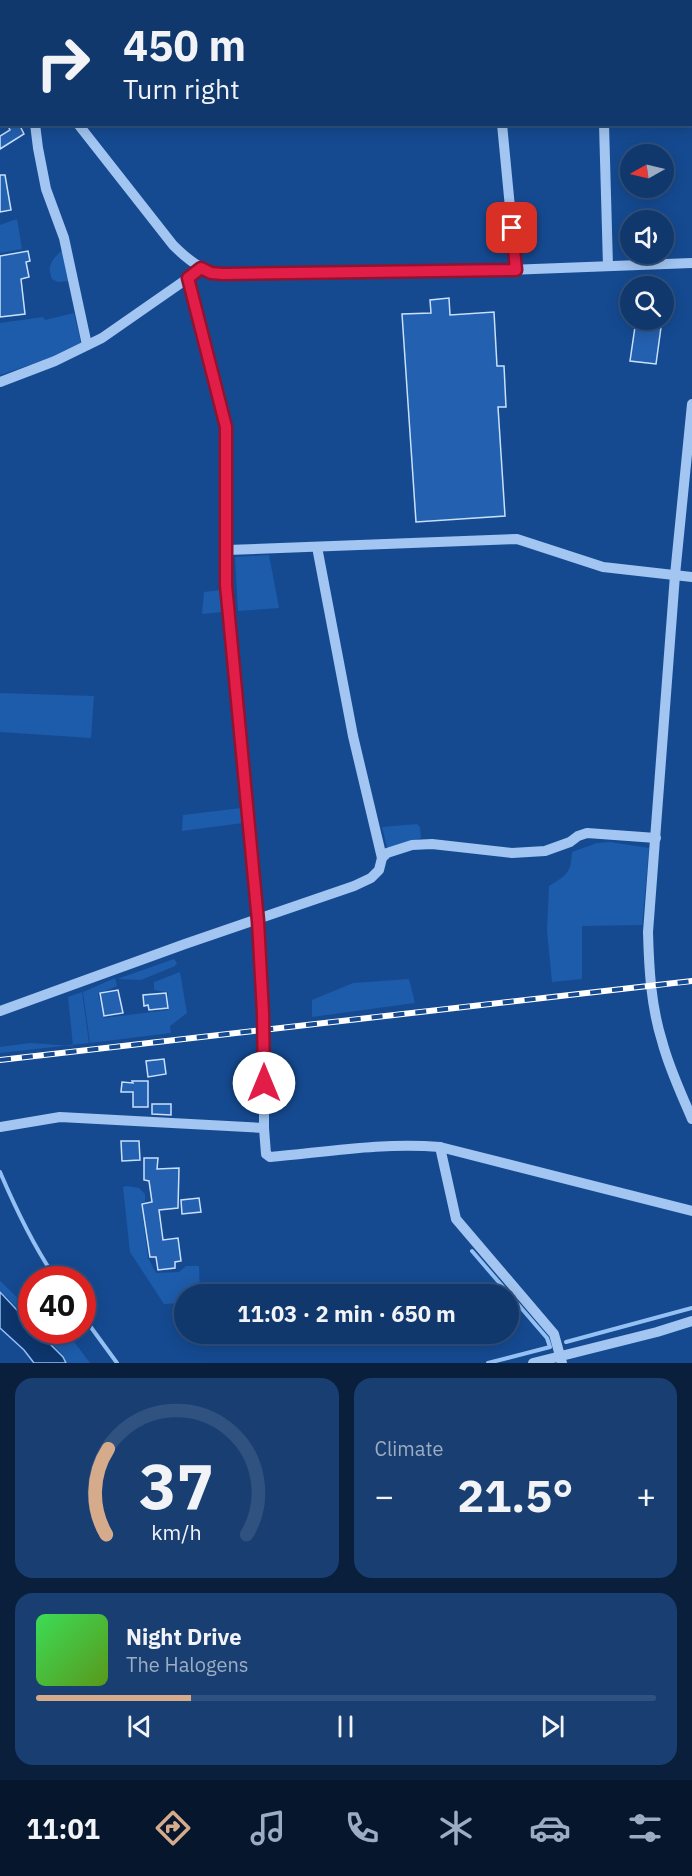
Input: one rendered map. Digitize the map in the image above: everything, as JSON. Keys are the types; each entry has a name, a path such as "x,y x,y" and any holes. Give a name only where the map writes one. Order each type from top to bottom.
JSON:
{"street":[{"path":"35,126 46,189 64,238 87,345"},
{"path":"80,126 173,245 186,258 211,273 516,270 692,263"},
{"path":"502,126 516,270"},
{"path":"604,126 608,266"},
{"path":"0,382 55,362 111,332 201,268"},
{"path":"188,278 226,427 226,585 258,921 264,1037 264,1150 266,1154 270,1157 368,1148 422,1145 440,1147 692,1211"},
{"path":"692,404 675,575 648,932 652,994 661,1041 692,1119"},
{"path":"227,550 517,539 603,567 692,577"},
{"path":"0,1011 354,886 371,878 379,870 382,858 353,736 317,547"},
{"path":"382,858 412,845 432,844 512,853 545,851 587,833 656,838"},
{"path":"0,1127 60,1117 264,1128"},
{"path":"440,1147 456,1219 554,1334 561,1360"},
{"path":"533,1363 561,1360 692,1321"}],"shaded area":[{"path":"17,219 22,249 0,253 0,225"},
{"path":"64,249 69,281 58,282 52,279 50,266"},
{"path":"74,313 81,343 53,357 0,375 0,323 43,317 45,320"},
{"path":"269,555 279,608 238,611 235,557"},
{"path":"221,590 222,612 202,614 204,592"},
{"path":"0,693 94,696 91,738 0,732"},
{"path":"241,808 243,823 182,831 183,815"},
{"path":"417,824 420,827 421,838 391,850 387,847 382,827"},
{"path":"610,842 649,848 642,925 582,926 582,979 552,982 547,931 549,886 567,873 571,865 572,852 597,843"},
{"path":"174,959 177,963 175,966 141,980 117,979"},
{"path":"180,972 187,1013 170,1026 171,1033 90,1043 83,992 115,978 117,986 98,994 104,1018 168,1010 168,992 154,990 154,982"},
{"path":"409,979 415,1003 312,1017 312,1000 353,983"},
{"path":"82,992 89,1043 73,1045 68,997"},
{"path":"30,1043 66,1046 0,1053 0,1047"},
{"path":"123,1187 139,1188 145,1194 145,1202 141,1203 148,1258 156,1273 179,1272 186,1266 199,1266 200,1284 174,1284 174,1304 164,1304 130,1252"},
{"path":"0,1281 18,1298 18,1309 0,1290"},
{"path":"0,1292 18,1311 18,1344 50,1344 66,1363 34,1363 24,1350 0,1328"},
{"path":"52,1344 76,1344 90,1363 67,1363"}],"building":[{"path":"8,126 20,126 24,134 0,149 0,136 10,130"},
{"path":"0,175 5,175 11,210 0,212"},
{"path":"28,251 30,261 26,262 29,277 21,279 25,314 0,317 0,256"},
{"path":"449,298 450,315 494,312 497,366 504,366 506,407 498,407 505,516 416,522 402,314 431,313 430,300"},
{"path":"635,330 661,330 656,364 630,361"},
{"path":"118,990 123,1013 104,1016 100,993"},
{"path":"166,993 168,1008 149,1010 148,1005 144,1006 143,995"},
{"path":"164,1059 166,1074 148,1077 146,1061"},
{"path":"132,1081 148,1081 148,1107 133,1107 133,1092 121,1092 122,1082 133,1083"},
{"path":"152,1104 171,1104 171,1115 152,1114"},
{"path":"121,1141 139,1141 140,1160 122,1161"},
{"path":"144,1158 158,1158 157,1169 179,1168 178,1208 159,1210 163,1240 178,1238 181,1261 175,1262 175,1268 158,1270 156,1257 150,1257 142,1204 152,1202 149,1181 144,1180"},
{"path":"199,1198 201,1212 182,1214 181,1200"}],"waterway":[{"path":"0,1172 26,1228 48,1266"},
{"path":"472,1251 547,1338 550,1347 488,1363"},
{"path":"566,1342 692,1308"},
{"path":"96,1334 117,1363"}],"railway":[{"path":"0,1060 692,981"}],"route":[{"path":"264,1083 258,921 226,585 227,435 188,278 201,268 211,273 223,274 516,270 512,228"}]}
